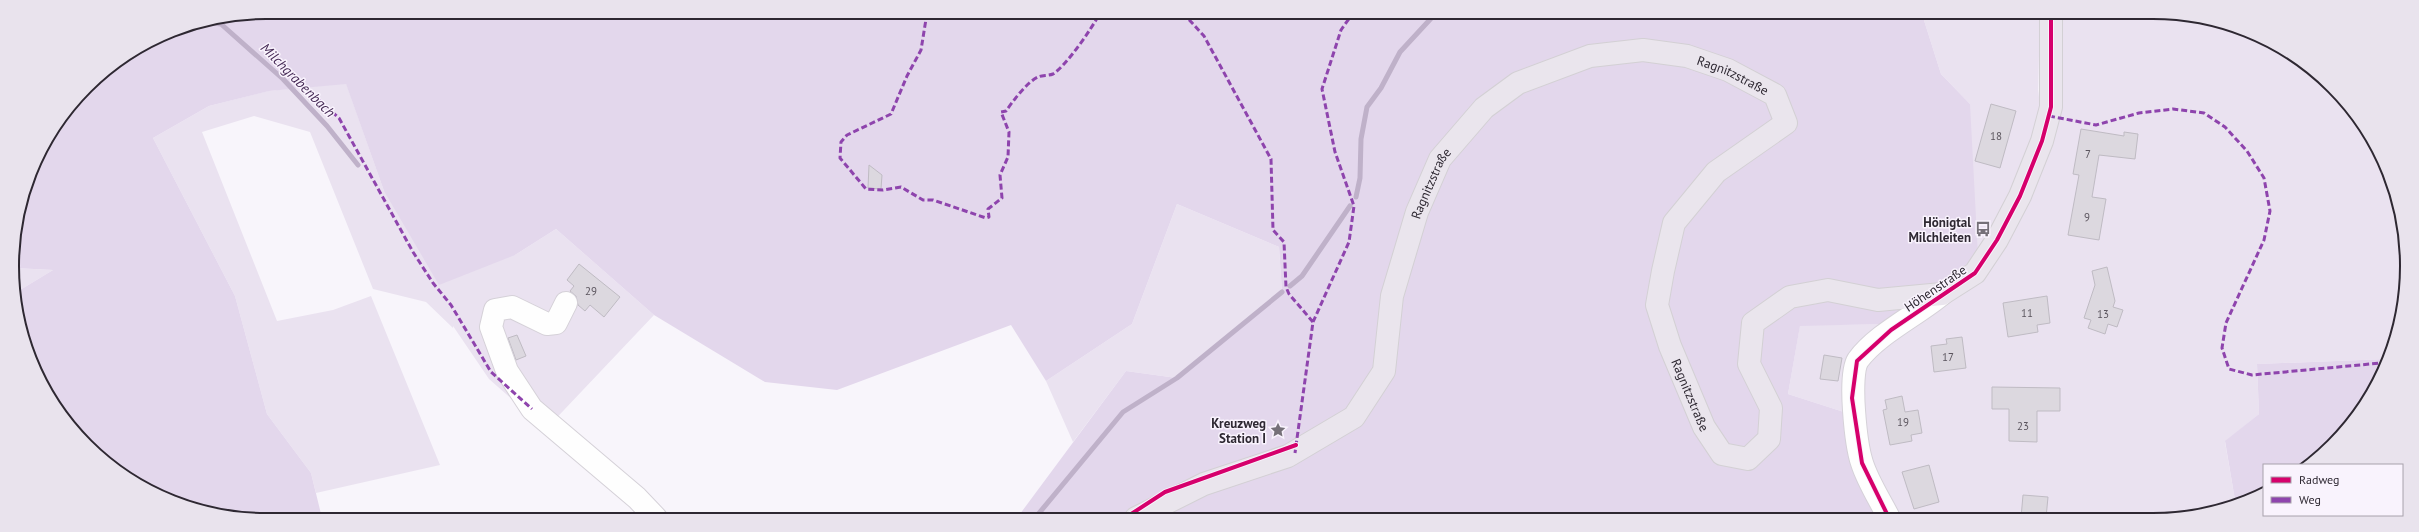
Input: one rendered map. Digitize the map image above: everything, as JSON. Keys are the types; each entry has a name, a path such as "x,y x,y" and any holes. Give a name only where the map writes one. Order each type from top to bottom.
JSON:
{"main road":[{"name":"Höhenstraße","path":"1942,294 1976,273 1997,240 2020,196 2042,141 2051,107 2051,19"},
{"name":"Ragnitzstraße","path":"1146,513 1204,484 1288,456 1354,417 1384,371 1392,296 1417,212 1440,159 1484,108 1518,83 1590,56 1643,50 1694,58 1728,70 1775,95 1786,123 1716,172 1674,223 1663,271 1657,305 1670,346 1704,427 1722,454 1748,459 1769,439 1771,408 1749,364 1754,323 1790,297 1828,290 1878,300 1942,294"}],"street":[{"name":"Höhenstraße","path":"1887,513 1862,463 1852,398 1857,361 1890,330 1926,308 1942,294"},
{"path":"566,303 556,323 547,324 512,308 494,310 491,327 507,371 532,409 637,498 651,513"}],"shaded area":[{"path":"266,19 1924,19 1941,74 1970,104 1978,256 1882,324 1800,326 1788,394 1847,413 1873,513 1176,513 1158,496 1129,513 1021,513 1126,371 1177,378 1282,292 1279,247 1177,204 1132,324 1046,381 1011,325 837,390 765,382 654,315 556,229 515,255 439,285 384,191 346,84 269,91 209,106 153,138 235,296 267,414 311,473 321,513 266,513 234,511 202,505 171,494 142,480 103,452 80,429 52,390 38,361 27,330 20,290 53,270 19,268 21,234 27,202 44,157 52,142 80,103 103,80 116,70 142,52 157,44 202,27 234,21"},
{"path":"1924,19 2040,19 2038,97 2048,19 2153,19 2185,21 2217,27 2248,38 2262,44 2290,61 2328,91 2349,116 2375,157 2392,202 2398,234 2400,266 2398,298 2392,330 2382,359 2257,364 2259,414 2225,442 2235,499 2217,505 2185,511 2153,513 1873,513 1847,413 1788,394 1800,325 1882,324 1970,104 1941,74"},
{"path":"346,83 384,191 515,255 556,229 654,315 546,429 489,379 453,326 453,328 426,302 373,289 310,132 254,116 202,132 277,321 333,310 371,296 440,465 316,493 311,473 267,414 235,296 153,138 209,106 268,91"},
{"path":"1177,204 1279,247 1282,292 1177,378 1126,371 1073,442 1046,381 1132,324"},
{"path":"19,268 53,270 20,290"},
{"path":"2382,359 2367,390 2349,416 2328,441 2300,464 2263,464 2263,487 2235,499 2225,441 2259,414 2257,364"}],"building":[{"path":"1991,104 2016,111 2000,168 1975,161"},
{"path":"2081,129 2124,136 2124,132 2138,134 2135,159 2099,155 2092,197 2106,199 2099,240 2068,235 2079,175 2073,174"},
{"path":"869,165 882,175 881,189 868,188"},
{"path":"579,264 620,297 604,317 590,305 585,311 578,305 576,296 570,291 574,286 567,280"},
{"path":"2107,267 2115,301 2113,307 2123,310 2117,327 2108,324 2105,334 2088,328 2091,320 2084,318 2095,285 2092,271"},
{"path":"2047,296 2050,323 2037,325 2038,332 2008,337 2003,303"},
{"path":"517,335 526,356 516,360 508,338"},
{"path":"1962,337 1966,368 1934,372 1931,346 1947,344 1946,339"},
{"path":"1824,355 1842,358 1838,381 1820,379"},
{"path":"1992,387 2060,388 2060,411 2037,411 2037,442 2009,441 2009,409 1992,409"},
{"path":"1902,396 1905,412 1918,410 1922,433 1911,435 1912,441 1890,445 1883,410 1887,409 1885,400"},
{"path":"1929,465 1939,502 1914,509 1902,472"},
{"path":"2023,495 2048,497 2046,513 2021,513"}],"waterway":[{"path":"1356,197 1360,178 1361,139 1367,107 1381,88 1400,52 1430,19"},
{"name":"Milchgrabenbach","path":"219,24 283,79 327,126 358,165"},
{"path":"1290,286 1302,276 1350,206"},
{"path":"1039,513 1123,412 1177,378 1282,292"}],"marked path":[{"path":"926,19 921,50 907,76 891,114 847,135 841,142 840,158 866,189 883,190 901,187 923,200 933,200 986,218 989,217 988,209 1002,198 1000,175 1008,157 1009,132 1001,112 1006,111 1020,92 1034,79 1040,76 1053,74 1059,69 1079,46 1096,19"},
{"path":"1188,19 1204,36 1271,159 1273,230 1284,242 1286,287 1289,294 1313,322 1295,453"},
{"path":"1313,322 1349,242 1354,206 1335,152 1322,89 1341,30 1349,19"},
{"path":"275,55 285,70 339,118 413,252 433,283 451,305 491,372 532,409"},
{"path":"2049,116 2096,125 2139,113 2173,109 2204,113 2225,127 2247,151 2264,178 2270,211 2264,240 2226,323 2222,348 2229,369 2252,375 2380,363"}],"cycle path":[{"path":"1887,513 1862,463 1852,398 1857,361 1891,330 1975,273 1997,240 2020,196 2042,141 2051,107 2051,19"},
{"path":"1133,513 1165,492 1296,445"}],"place":[{"name":"Hönigtal Milchleiten","path":"1983,229"},
{"name":"Kreuzweg Station I","path":"1278,430"}]}
